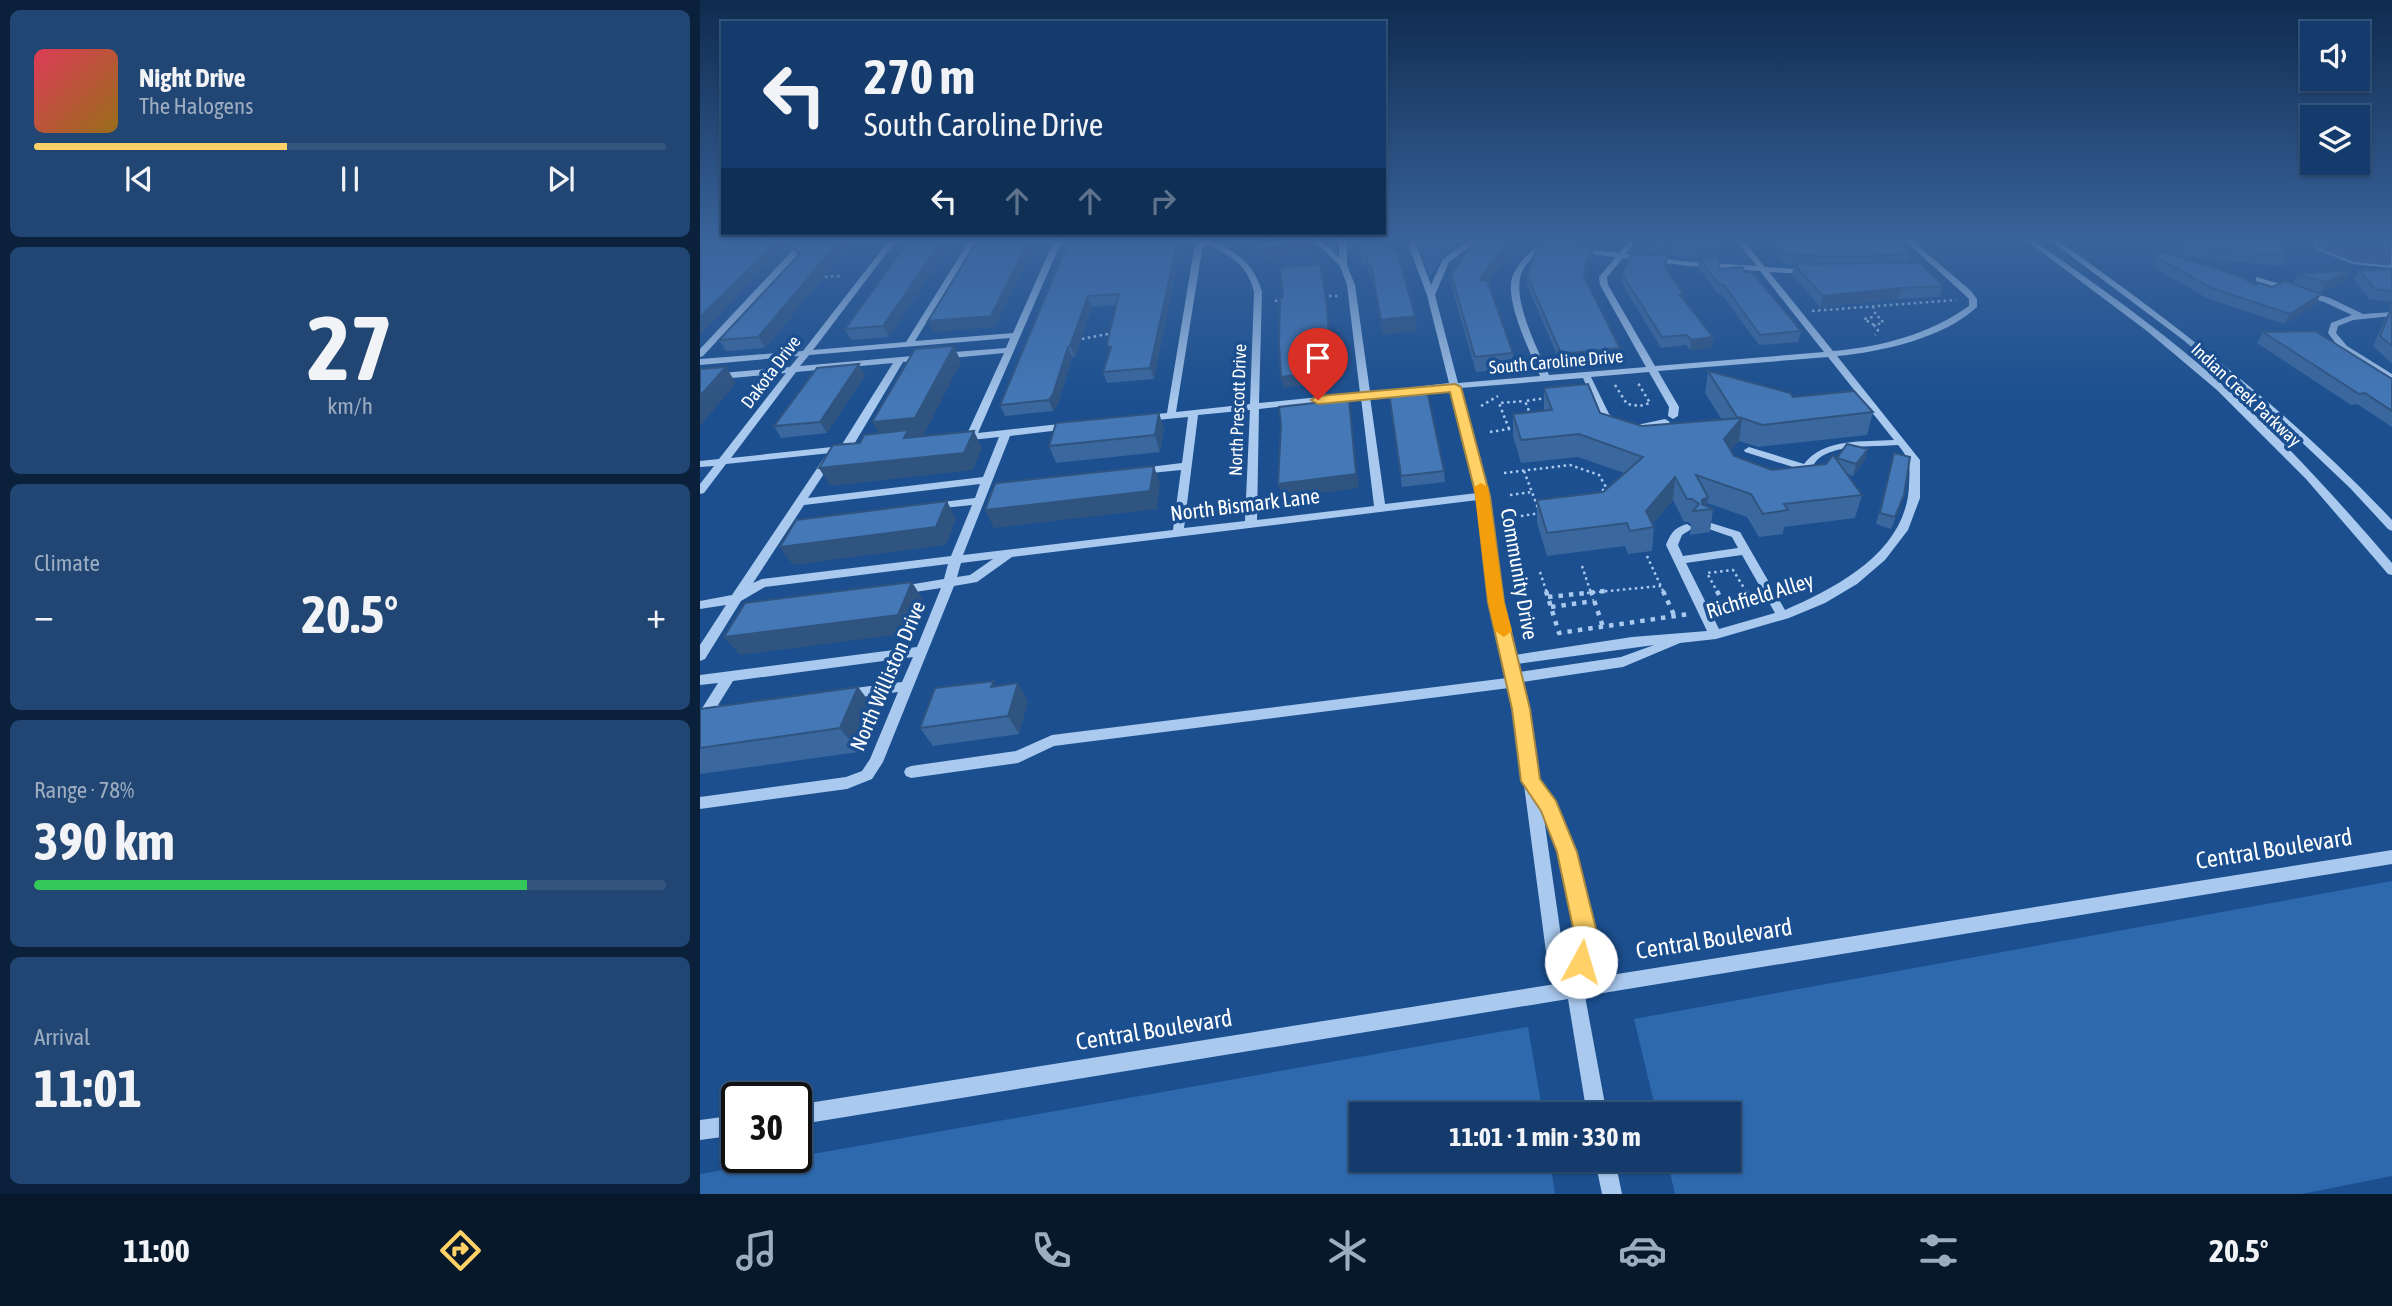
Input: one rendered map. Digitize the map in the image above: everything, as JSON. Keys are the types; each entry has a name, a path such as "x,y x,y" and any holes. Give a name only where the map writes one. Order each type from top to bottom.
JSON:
{"street":[{"path":"700,354 756,294"},
{"name":"Dakota Drive","path":"700,491 851,294"},
{"path":"909,344 940,294"},
{"path":"971,437 1034,294"},
{"path":"1171,415 1191,294"},
{"name":"North Prescott Drive","path":"1251,524 1258,294"},
{"path":"1352,294 1364,395 1369,407 1380,508"},
{"path":"1516,294 1546,378"},
{"path":"1609,294 1674,407 1669,419 1648,427 1626,426"},
{"name":"Richfield Alley","path":"1511,660 1630,642 1716,634 1782,615 1832,596 1877,562 1906,524 1918,482 1914,460 1782,294"},
{"name":"South Caroline Drive","path":"1130,420 1364,395 1830,355 1871,349 1921,335 1966,313 1973,307 1973,299 1967,294"},
{"name":"Indian Creek Parkway","path":"2103,294 2220,388 2334,501 2392,571"},
{"name":"Indian Creek Parkway","path":"2129,294 2249,387 2369,501 2392,527"},
{"path":"2307,294 2327,300 2360,317"},
{"name":"Community Drive","path":"1431,295 1483,496 1496,602 1515,680 1555,952 1575,988 1595,1102"},
{"path":"2392,314 2344,319 2332,328 2334,338 2344,348 2392,378"},
{"path":"700,362 1016,335"},
{"path":"700,378 1009,350"},
{"path":"700,656 734,600 758,570 801,502 900,360"},
{"path":"1586,375 1605,416 1614,422"},
{"path":"1178,533 1193,413"},
{"path":"945,439 1074,425"},
{"name":"North Williston Drive","path":"700,803 848,783 867,775 876,762 949,584 956,558 987,490 1006,433"},
{"path":"1749,450 1807,468 1816,454 1837,447 1902,442"},
{"path":"700,464 857,448"},
{"path":"1129,472 1186,466"},
{"path":"801,502 987,490"},
{"path":"924,508 987,490"},
{"name":"North Bismark Lane","path":"700,605 734,600 762,583 1483,496"},
{"path":"788,523 801,521"},
{"path":"1707,525 1736,535 1782,615"},
{"path":"1687,528 1677,534 1672,545 1716,634"},
{"path":"1679,560 1745,551"},
{"name":"North Bismark Lane","path":"890,592 973,579 1011,552"},
{"path":"734,600 750,610"},
{"name":"Richfield Alley","path":"911,772 1018,757 1052,741 1515,680 1623,662 1687,637"},
{"path":"700,680 921,651"},
{"path":"728,677 708,710 739,709"},
{"path":"829,696 907,685"},
{"name":"Community Drive","path":"1531,781 1549,807 1567,852 1587,937 1575,988"},
{"name":"Central Boulevard","path":"812,1112 2392,857"},
{"path":"700,1130 721,1127"},
{"path":"1607,1172 1612,1194"}],"path":[{"path":"1810,311 1956,300"},
{"path":"1873,306 1876,316"},
{"path":"1874,325 1883,323 1881,318 1876,316 1864,320 1878,330 1875,335"},
{"path":"1073,340 1091,340 1119,332"},
{"path":"1614,383 1627,404 1640,406 1650,403 1637,381"},
{"path":"1481,407 1503,393"},
{"path":"1491,401 1499,403 1557,396"},
{"path":"1525,401 1534,425"},
{"path":"1499,403 1508,429"},
{"path":"1490,432 1521,427"},
{"path":"1504,473 1570,465 1599,475 1606,487 1596,497"},
{"path":"1524,471 1540,513"},
{"path":"1510,495 1532,492"},
{"path":"1515,517 1552,511"},
{"path":"1647,556 1675,616"},
{"path":"1582,566 1603,627"},
{"path":"1754,605 1733,570 1707,573 1726,609 1754,605 1761,604"},
{"path":"1540,572 1559,633 1689,614"},
{"path":"1548,597 1661,586"},
{"path":"1551,607 1594,601"}],"shaded area":[{"path":"2392,881 2392,1176 2302,1194 1675,1194 1670,1172 1741,1172 1741,1102 1654,1102 1634,1019"},
{"path":"1528,1027 1541,1102 1349,1102 1349,1172 1552,1172 1555,1194 700,1194 700,1174 721,1170 721,1173 812,1173 812,1154"}],"building":[{"path":"700,294 724,294 700,317"},
{"path":"763,294 795,294 758,337 719,340"},
{"path":"871,294 905,294 883,326 845,329"},
{"path":"945,294 1002,294 991,316 928,321"},
{"path":"1047,294 1166,294 1150,368 1103,372 1111,347 1108,347 1107,343 1119,294 1088,296 1049,400 1000,405"},
{"path":"1283,294 1325,294 1331,370 1281,377 1280,298"},
{"path":"1376,294 1409,294 1415,316 1381,320"},
{"path":"1457,294 1492,294 1513,353 1475,357"},
{"path":"1535,294 1592,294 1620,348 1561,354"},
{"path":"1635,294 1683,294 1680,295 1713,337 1691,340 1687,335 1662,337"},
{"path":"1730,294 1770,294 1801,331 1760,335"},
{"path":"2229,294 2321,294 2290,314"},
{"path":"2392,309 2392,346 2380,336"},
{"path":"2315,331 2392,379 2392,411 2365,393 2359,394 2263,332"},
{"path":"954,346 915,418 872,422 915,349"},
{"path":"859,364 820,422 774,426 817,368"},
{"path":"726,367 700,396 700,369"},
{"path":"1708,371 1790,393 1793,397 1854,391 1873,412 1762,425 1737,417"},
{"path":"1588,384 1600,413 1642,426 1742,418 1724,439 1734,456 1772,470 1826,464 1833,455 1862,495 1784,504 1788,510 1763,514 1751,494 1696,475 1708,497 1702,500 1702,504 1713,509 1693,511 1699,504 1687,499 1675,477 1646,511 1654,527 1630,531 1627,523 1547,533 1537,500 1603,492 1643,457 1579,434 1521,440 1513,414 1552,410 1544,388"},
{"path":"1427,390 1444,471 1401,476 1389,393"},
{"path":"1349,399 1356,474 1278,484 1281,425 1279,407"},
{"path":"1159,413 1155,435 1049,446 1056,423"},
{"path":"908,430 904,438 974,431 964,453 819,468 833,445 860,443 864,435"},
{"path":"1847,444 1868,449 1856,464 1837,458"},
{"path":"1894,453 1910,457 1904,495 1895,517 1880,513"},
{"path":"1154,466 1150,491 985,510 995,484 998,483"},
{"path":"947,501 936,527 780,547 796,520"},
{"path":"912,582 898,615 724,637 745,603"},
{"path":"994,681 991,687 1018,683 1008,716 920,728 935,688"},
{"path":"858,687 840,728 700,748 700,709"}],"slow traffic":[{"path":"1481,487 1496,602 1504,631"}],"route":[{"path":"1318,400 1455,387 1483,496 1496,602 1521,709 1531,781 1549,807 1567,852 1587,937 1581,962"}]}
